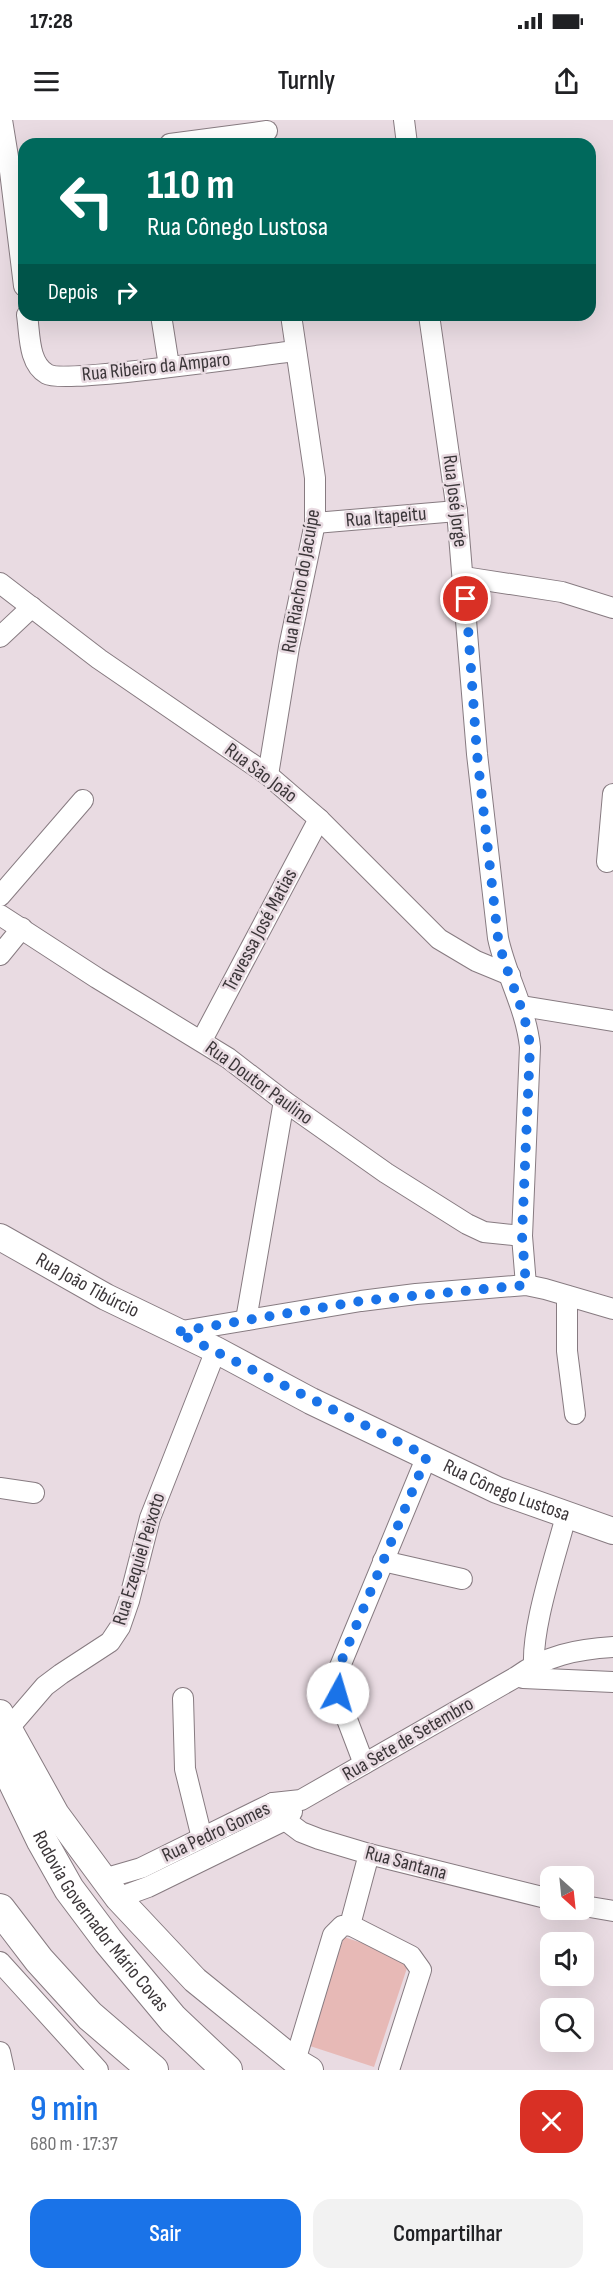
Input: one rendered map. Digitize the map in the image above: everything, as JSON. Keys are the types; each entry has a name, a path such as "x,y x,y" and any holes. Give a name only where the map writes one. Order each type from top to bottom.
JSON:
{"highway":[{"name":"Rodovia Governador Mário Covas","path":"3,1732 42,1841 69,1889 166,2012 227,2070"},
{"path":"0,1909 39,1960 90,2016 153,2070"}],"main road":[{"name":"Rua João Tibúrcio","path":"0,1237 106,1297 176,1332"},
{"name":"Rua Cônego Lustosa","path":"176,1332 216,1350 311,1401 497,1490 613,1531"},
{"path":"3,1732 56,1814 111,1889 195,1980 302,2065"}],"street":[{"path":"2,120 17,162 18,180"},
{"path":"404,120 406,138"},
{"path":"218,138 267,132"},
{"name":"Rua Ribeiro da Amparo","path":"28,321 32,351 37,366 50,376 86,376 295,351"},
{"path":"162,321 168,366"},
{"name":"Rua Riacho do Jacuípe","path":"268,775 290,647 315,523 315,478 292,321"},
{"name":"Rua José Jorge","path":"430,321 457,511 477,754 498,938 522,1006 530,1047 522,1236 526,1285"},
{"name":"Rua Itapeitu","path":"315,523 457,511"},
{"path":"464,577 562,592 613,608"},
{"name":"Rua São João","path":"0,583 99,659 268,775 319,819 440,939 476,961 510,975"},
{"path":"0,637 32,607"},
{"path":"607,862 613,794"},
{"path":"0,896 83,800"},
{"name":"Travessa José Matias","path":"202,1041 319,819"},
{"name":"Rua Doutor Paulino","path":"0,915 97,978 228,1058 284,1101 386,1173 467,1224 484,1232 522,1236"},
{"path":"0,955 22,928"},
{"path":"522,1006 613,1020"},
{"path":"246,1320 284,1101"},
{"path":"176,1332 361,1301 526,1285 545,1288 613,1310"},
{"path":"567,1296 567,1351 575,1414"},
{"name":"Rua Ezequiel Peixoto","path":"3,1732 45,1686 111,1642 120,1627 154,1508 216,1350"},
{"path":"364,1764 338,1693 336,1676 427,1456"},
{"path":"0,1488 34,1493"},
{"path":"566,1516 540,1616 535,1671 588,1648 613,1647"},
{"path":"383,1562 462,1579"},
{"name":"Rua Sete de Setembro","path":"301,1800 516,1677 535,1671 613,1682"},
{"path":"183,1698 185,1769 202,1838"},
{"name":"Rua Pedro Gomes","path":"111,1889 141,1868 273,1803 301,1800"},
{"name":"Rua Pedro Gomes","path":"111,1889 148,1887 285,1820 301,1800"},
{"name":"Rua Santana","path":"273,1803 285,1820 301,1832 369,1854 540,1897"},
{"path":"350,1925 369,1854"},
{"path":"594,1908 613,1911"},
{"path":"302,2065 333,1935 338,1928 350,1925 411,1956 421,1970 389,2070"},
{"path":"0,1962 98,2070"},
{"path":"0,2052 4,2070"}],"shaded area":[{"path":"344,1937 410,1959 374,2067 307,2045"}],"route":[{"path":"338,1693 336,1676 339,1667 427,1456 311,1401 216,1350 176,1332 361,1301 526,1285 522,1236 530,1047 522,1006 502,955 498,938 477,754 466,599"}]}
